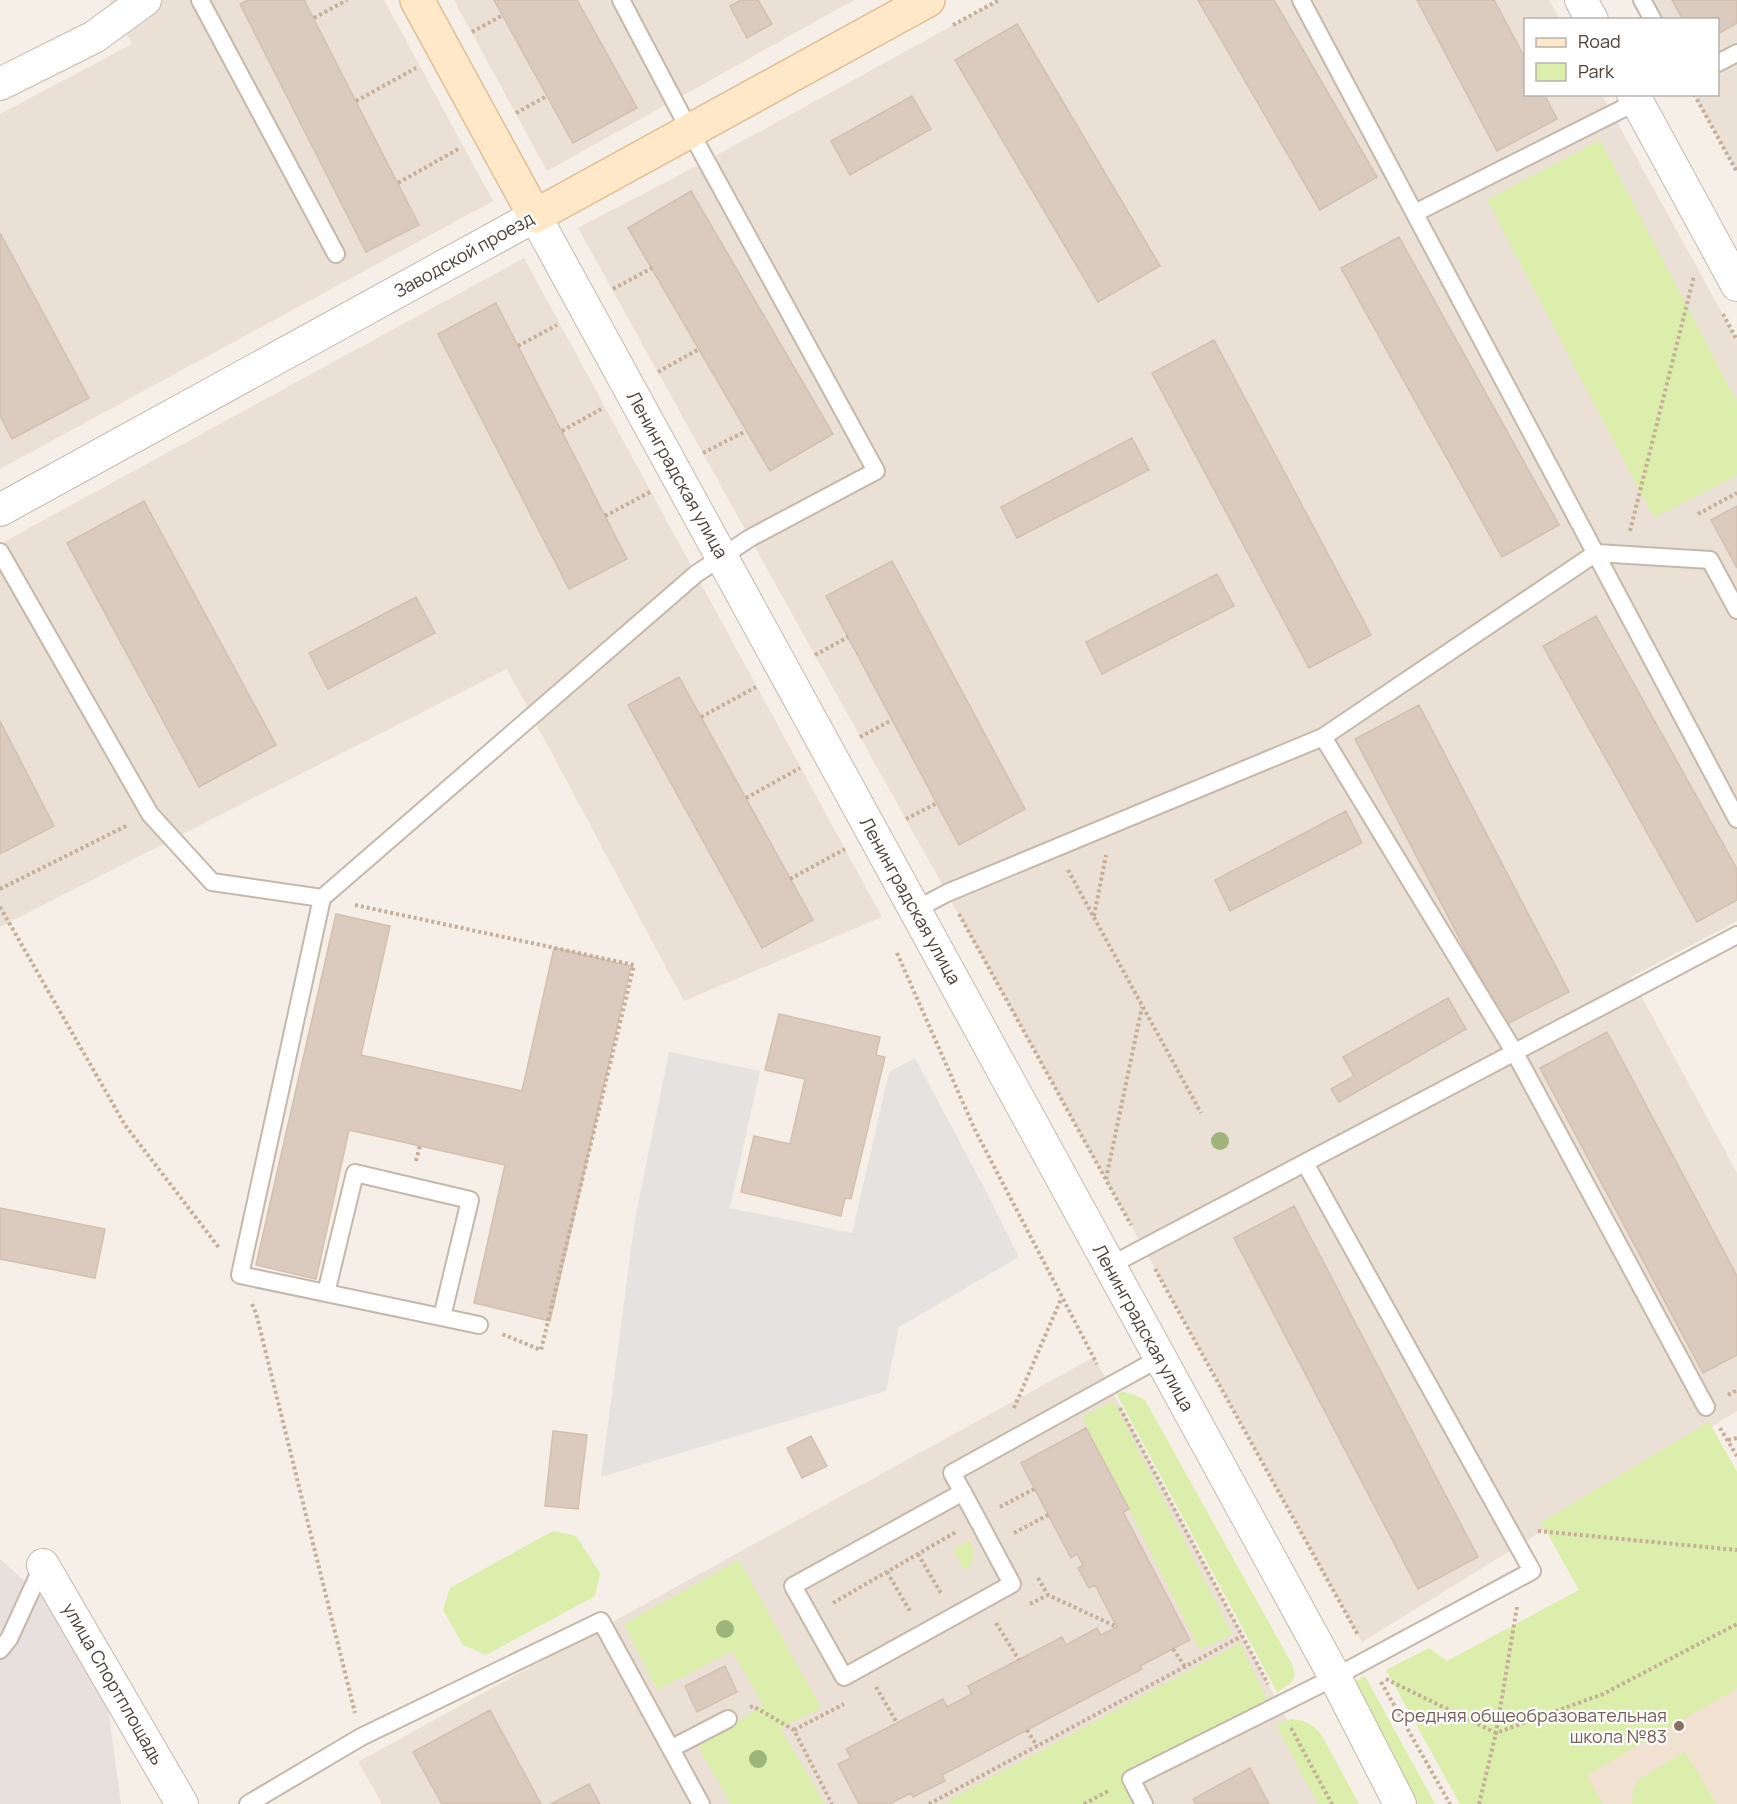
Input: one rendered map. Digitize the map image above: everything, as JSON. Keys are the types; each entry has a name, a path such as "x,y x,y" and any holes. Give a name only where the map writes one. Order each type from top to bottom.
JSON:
{"street":[{"path":"0,84 94,37 145,0"},
{"name":"Ленинградская улица","path":"417,0 1335,1677 1400,1804"},
{"path":"1581,0 1591,18"},
{"name":"Заводской проезд","path":"0,510 690,131 909,5"},
{"path":"1640,97 1737,285"},
{"name":"улица Спортплощадь","path":"43,1564 182,1804"}],"lane":[{"path":"200,0 336,254"},
{"path":"479,1325 240,1275 322,898 687,581 750,538 876,471 621,0"},
{"path":"1301,0 1737,819"},
{"path":"1642,0 1652,18"},
{"path":"1719,62 1737,53"},
{"path":"1415,213 1640,97"},
{"path":"0,552 150,814 212,882 322,898"},
{"path":"915,910 947,893 1323,737 1596,553 1710,560 1737,610"},
{"path":"1323,737 1515,1053 1706,1407"},
{"path":"1109,1266 1737,935"},
{"path":"1144,1804 1131,1779 1278,1707 1532,1571 1305,1163"},
{"path":"326,1293 355,1173 470,1200 442,1317"},
{"path":"963,1492 793,1586 844,1677 1012,1584 978,1519 963,1492 952,1473 1160,1358"},
{"path":"0,1650 9,1639 43,1564"},
{"path":"248,1804 361,1737 601,1621 701,1804"},
{"path":"672,1748 728,1719"}],"path":[{"path":"314,18 347,0"},
{"path":"471,32 502,15"},
{"path":"356,101 419,66"},
{"path":"516,113 547,96"},
{"path":"1695,96 1737,172"},
{"path":"398,183 463,147"},
{"path":"1624,555 1697,267"},
{"path":"607,279 612,290 652,268"},
{"path":"518,346 559,324"},
{"path":"664,382 658,372 699,349"},
{"path":"562,431 605,407"},
{"path":"703,453 746,430"},
{"path":"697,443 708,463"},
{"path":"605,516 651,492"},
{"path":"1698,514 1737,493"},
{"path":"820,665 815,655 848,637"},
{"path":"701,717 757,687"},
{"path":"866,747 860,737 892,720"},
{"path":"746,798 801,768"},
{"path":"906,819 937,803"},
{"path":"900,809 911,829"},
{"path":"0,889 150,814"},
{"path":"1094,916 1112,825"},
{"path":"1056,848 1201,1113"},
{"path":"790,879 845,849"},
{"path":"947,893 1362,1642"},
{"path":"322,898 634,964 542,1350 479,1325"},
{"path":"0,907 125,1125 240,1275 256,1313 361,1737"},
{"path":"896,948 975,1130 1108,1387 1332,1804"},
{"path":"1106,1179 1143,1006"},
{"path":"996,1449 1062,1299"},
{"path":"1706,1407 1737,1456"},
{"path":"1728,1440 1737,1438"},
{"path":"1004,1516 999,1508 1034,1489"},
{"path":"1009,1525 1014,1534 1048,1515"},
{"path":"810,1616 978,1519"},
{"path":"1508,1528 1737,1550"},
{"path":"918,1554 954,1616"},
{"path":"887,1572 923,1633"},
{"path":"1036,1574 1048,1595 1117,1626"},
{"path":"1479,1804 1496,1733 1523,1576"},
{"path":"996,1623 1019,1660"},
{"path":"1450,1804 1377,1675 1496,1733 1604,1694 1737,1624"},
{"path":"929,1804 1242,1636"},
{"path":"1173,1649 1185,1667"},
{"path":"876,1687 897,1723"},
{"path":"728,1719 753,1706 794,1730 832,1804"},
{"path":"1027,1730 1037,1746"}],"shaded area":[{"path":"109,0 384,0 493,201 0,469 0,114 132,44"},
{"path":"454,0 854,0 547,171"},
{"path":"999,0 1549,0 1559,18 1524,18 1524,96 1603,96 1737,340 1737,921 1631,977 1737,1173 1737,1411 1362,1642 578,228 706,161"},
{"path":"1642,0 1737,0 1737,172 1695,96 1719,96 1719,18 1652,18"},
{"path":"524,258 882,917 684,1001 507,669 0,927 0,544"},
{"path":"669,1052 760,1071 730,1208 852,1233 889,1072 915,1058 1019,1257 899,1327 886,1391 601,1477 635,1219"},
{"path":"1094,1357 1332,1804 382,1804 358,1762"},
{"path":"0,1559 100,1649 121,1804 0,1804"},
{"name":"Средняя общеобразовательная школа №83","path":"1737,1668 1737,1804 1514,1804"}],"green space":[{"path":"1600,140 1737,402 1737,475 1654,518 1487,200"},
{"path":"1124,1392 1145,1400 1292,1664 1295,1674 1291,1683 1277,1692 1116,1393"},
{"path":"1113,1401 1232,1634 1200,1650 1082,1417"},
{"path":"1709,1422 1737,1472 1737,1688 1587,1775 1602,1804 1460,1804 1386,1670 1429,1648 1447,1661 1579,1590 1541,1522"},
{"path":"553,1531 576,1536 600,1573 595,1596 486,1655 463,1645 443,1610 450,1588"},
{"path":"970,1540 973,1557 965,1571 953,1550"},
{"path":"739,1560 821,1708 780,1728 825,1804 731,1804 698,1747 763,1705 732,1651 657,1690 624,1624"},
{"path":"1240,1643 1270,1705 1126,1777 1138,1804 942,1804"},
{"path":"1365,1676 1435,1804 1415,1804 1354,1687 1356,1681"},
{"path":"1291,1719 1308,1723 1321,1734 1359,1804 1318,1804 1276,1725"},
{"path":"1685,1752 1716,1804 1632,1804 1633,1790 1639,1779"}],"building":[{"path":"248,0 304,0 419,225 366,252 240,4"},
{"path":"494,0 577,0 637,108 573,143"},
{"path":"741,0 758,0 772,24 747,38 730,6"},
{"path":"1198,0 1274,0 1377,177 1320,210"},
{"path":"1417,0 1494,0 1524,56 1524,96 1545,96 1557,119 1497,151"},
{"path":"1672,0 1737,0 1737,23 1719,33 1719,18 1682,18"},
{"path":"1017,24 1160,266 1098,302 955,60"},
{"path":"912,96 931,129 850,175 831,141"},
{"path":"691,191 833,434 770,471 628,228"},
{"path":"0,233 89,398 12,439 0,416"},
{"path":"1399,237 1559,525 1502,557 1341,268"},
{"path":"496,303 627,559 569,589 438,334"},
{"path":"1214,340 1371,635 1309,668 1152,373"},
{"path":"1132,438 1149,470 1017,538 1001,507"},
{"path":"144,501 276,745 199,787 67,543"},
{"path":"1737,506 1737,568 1711,520"},
{"path":"892,561 1025,809 959,845 826,596"},
{"path":"1217,574 1234,606 1102,674 1086,642"},
{"path":"416,597 435,633 328,689 309,653"},
{"path":"1596,616 1737,869 1737,900 1697,922 1543,646"},
{"path":"679,677 813,920 762,948 628,705"},
{"path":"1419,705 1569,992 1505,1025 1355,739"},
{"path":"0,721 54,826 0,854"},
{"path":"1346,811 1362,843 1230,911 1215,880"},
{"path":"336,914 390,926 361,1055 522,1091 554,948 631,966 550,1321 474,1303 505,1165 349,1130 316,1279 256,1265"},
{"path":"1448,998 1466,1029 1339,1102 1331,1089 1354,1076 1343,1057"},
{"path":"779,1014 880,1037 876,1055 885,1057 851,1199 845,1198 841,1216 741,1192 754,1136 790,1144 805,1079 765,1070"},
{"path":"1607,1032 1737,1276 1737,1355 1703,1373 1540,1068"},
{"path":"1294,1206 1478,1557 1418,1589 1234,1238"},
{"path":"0,1208 105,1229 95,1278 0,1259"},
{"path":"1086,1428 1129,1509 1123,1512 1190,1640 1140,1666 1142,1669 942,1775 945,1781 913,1797 911,1793 889,1804 859,1804 838,1764 851,1758 846,1749 943,1699 947,1707 972,1694 968,1686 1062,1637 1066,1645 1097,1628 1101,1635 1117,1627 1095,1585 1089,1588 1078,1568 1083,1565 1077,1554 1071,1558 1021,1463"},
{"path":"553,1431 587,1435 578,1509 545,1506"},
{"path":"811,1436 827,1466 802,1478 787,1448"},
{"path":"725,1666 737,1692 697,1712 685,1686"},
{"path":"490,1710 541,1804 442,1804 413,1752"},
{"path":"1250,1768 1269,1804 1196,1804 1193,1799"},
{"path":"589,1784 600,1804 551,1804"}],"place":[{"name":"Средняя общеобразовательная школа №83","path":"1679,1726"}]}
